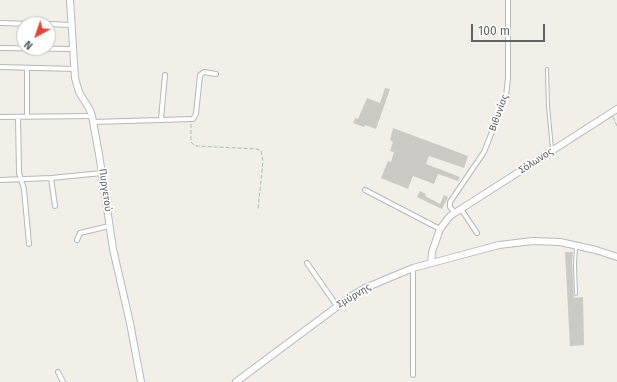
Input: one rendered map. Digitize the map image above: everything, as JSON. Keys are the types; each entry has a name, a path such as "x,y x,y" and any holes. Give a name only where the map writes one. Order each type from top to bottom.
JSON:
{"street":[{"name":"Πυργετού","path":"70,0 75,78 79,92 90,110 92,119 117,270 130,323 141,382"},
{"name":"Βιθυνίας","path":"458,211 450,207 450,202 484,152 506,96 508,78 508,0"},
{"path":"0,23 16,24"},
{"path":"56,24 72,25"},
{"path":"0,48 74,49"},
{"path":"0,67 75,69"},
{"path":"27,68 27,117"},
{"path":"0,117 191,119 194,118 196,114 200,75 204,72 216,74"},
{"path":"161,119 165,75"},
{"name":"Σόλωνος","path":"440,229 447,220 458,211 615,111"},
{"path":"18,117 19,173 24,189 29,244"},
{"path":"0,180 20,178 51,178 102,173"},
{"path":"51,178 55,206"},
{"path":"365,190 440,229 432,252 431,263"},
{"path":"458,211 477,233"},
{"path":"77,240 80,233 109,226"},
{"name":"Σμύρνης","path":"236,382 337,306 366,288 412,268 490,247 538,240 560,242 596,250 617,257"},
{"path":"307,263 337,306"},
{"path":"412,268 414,375"},
{"path":"58,372 63,382"}],"lane":[{"path":"547,69 548,106 552,150"},
{"path":"576,246 576,294"}],"path":[{"path":"615,111 613,120 617,126"},
{"path":"191,119 191,142 196,146 257,149 261,151 263,161 258,209"}],"building":[{"path":"385,88 390,89 376,129 353,123 355,118 358,119 367,98 380,103"},
{"path":"393,128 468,156 464,168 429,156 426,164 460,177 458,181 438,174 434,184 413,176 408,189 381,178 388,161 391,162 394,152 390,151 393,142 390,140"},
{"path":"420,191 426,194 425,196 440,204 444,195 448,197 442,209 417,197"},
{"path":"565,252 573,252 572,262 574,298 583,297 584,345 570,346"}]}
